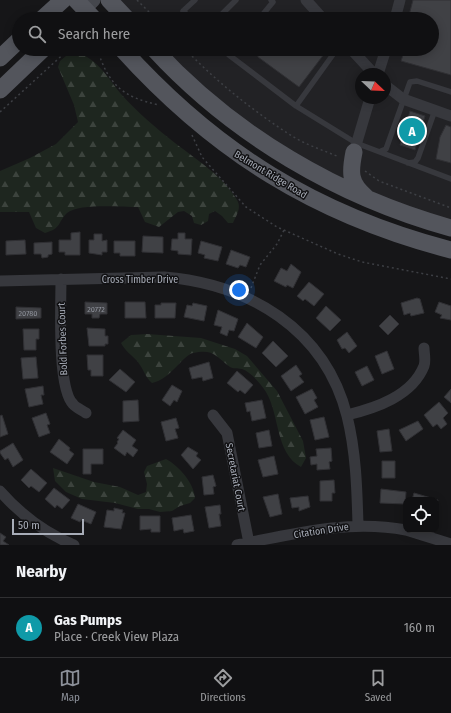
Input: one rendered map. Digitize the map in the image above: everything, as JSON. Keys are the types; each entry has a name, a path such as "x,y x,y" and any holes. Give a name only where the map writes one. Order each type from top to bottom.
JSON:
{"main road":[{"path":"50,12 63,0"},
{"path":"109,0 120,12"},
{"path":"0,58 12,47"},
{"path":"0,90 36,56"},
{"name":"Belmont Ridge Road","path":"128,56 154,85 192,119 227,148 279,181 315,200 368,224 406,238 451,250"},
{"path":"160,56 205,98 249,132 289,158 370,201 451,228"},
{"path":"354,153 352,179 356,189 370,201"}],"street":[{"path":"306,0 317,12"},
{"path":"397,12 400,0"},
{"path":"357,56 368,68"},
{"path":"380,68 384,56"},
{"path":"391,90 403,99 451,116"},
{"path":"354,153 368,104"},
{"name":"Cross Timber Drive","path":"0,281 164,277 190,279 214,284 263,305 286,322 313,349 334,381 347,415 355,463 358,525"},
{"name":"Bold Forbes Court","path":"61,279 62,371 65,390 72,404 86,413"},
{"path":"347,415 366,411 385,403 412,384 425,365 424,348"},
{"name":"Secretariat Court","path":"213,415 227,433 249,543"},
{"path":"0,491 14,507 32,522 74,545"},
{"name":"Citation Drive","path":"237,545 326,528 358,525 382,526 403,530"},
{"name":"Citation Drive","path":"416,533 451,544"}],"lane":[{"path":"184,12 183,11 194,0"},
{"path":"224,12 236,0"},
{"path":"265,12 273,2 271,0"},
{"path":"230,56 354,153 386,150 410,82 417,81 451,92"},
{"path":"296,106 332,56"},
{"path":"408,163 415,162 418,158 435,110"},
{"path":"381,151 451,179"}],"path":[{"path":"137,0 149,12"},
{"path":"0,112 61,56"},
{"path":"100,56 109,78 121,91 132,98 163,107"},
{"path":"192,56 224,86 287,132 354,153 362,168 380,181 451,208"},
{"path":"191,134 202,157 246,207 284,230 338,254 362,262 451,279"},
{"path":"247,297 260,266 277,244 284,230"}],"shaded area":[{"path":"109,0 451,0 451,228 289,158 163,56 439,56 439,12 120,12"}],"green space":[{"path":"66,56 88,57 106,74 121,94 140,114 217,176 237,200 239,206 238,212 233,223 228,223 215,211 209,214 208,221 201,225 194,223 192,216 184,211 178,212 159,227 145,222 138,207 90,207 80,208 67,213 57,227 45,233 36,228 29,212 0,212 0,171 30,158 56,144 78,122 74,105 58,67 60,61"},
{"path":"147,334 201,338 235,349 247,356 277,391 303,441 306,458 301,467 293,461 287,453 282,443 274,411 266,392 252,375 242,369 230,367 214,354 200,352 189,355 165,377 152,383 138,362 121,343 131,335"},
{"path":"166,459 181,470 192,487 195,498 190,503 180,506 172,511 160,512 149,509 138,509 115,503 82,499 66,492 55,481 53,468 94,482 120,487 138,495 146,492 147,484 144,472 147,466"}],"building":[{"path":"413,0 451,0 451,75 401,61 403,56 439,56 439,12 410,12"},
{"path":"258,56 323,56 299,87"},
{"path":"410,111 425,116 415,150 400,145"},
{"path":"446,125 451,127 451,163 436,159 440,137"},
{"path":"80,232 80,255 65,255 65,252 59,252 59,240 71,240 71,233"},
{"path":"178,233 185,233 185,239 192,239 191,255 178,254 178,251 171,250 172,239 178,239"},
{"path":"94,234 102,234 102,241 107,240 107,252 102,252 102,255 89,253 89,240 94,240"},
{"path":"143,236 163,237 163,253 142,252"},
{"path":"25,240 26,254 6,255 6,241"},
{"path":"114,241 135,241 135,256 120,256 120,253 114,253"},
{"path":"201,241 222,247 218,261 204,258 205,255 198,253"},
{"path":"52,242 52,254 48,255 48,257 42,258 41,254 34,254 34,243"},
{"path":"231,250 250,257 246,267 240,265 238,268 226,264"},
{"path":"291,264 301,272 293,288 287,285 286,287 274,281 281,268 287,271"},
{"path":"309,282 324,294 314,306 305,299 303,301 297,296"},
{"path":"417,298 420,299 424,313 411,316 410,313 404,315 401,303"},
{"path":"85,302 107,303 107,314 100,314 99,318 92,318 92,314 85,314"},
{"path":"125,302 145,302 146,318 125,318"},
{"path":"439,302 451,306 451,320 440,318 442,315 435,312"},
{"path":"161,303 176,303 175,318 155,318 155,305 161,305"},
{"path":"193,303 207,306 204,321 184,317 187,305 192,306"},
{"path":"326,306 341,320 330,331 316,318"},
{"path":"16,307 41,308 41,318 16,319"},
{"path":"218,310 238,319 234,331 229,330 227,336 220,333 222,327 214,325"},
{"path":"390,315 399,324 388,335 379,326"},
{"path":"247,323 263,337 256,348 238,337"},
{"path":"87,328 105,329 105,336 108,336 108,344 105,344 105,346 89,346"},
{"path":"23,329 39,329 39,339 36,339 36,350 24,350"},
{"path":"347,332 357,346 349,353 345,348 342,349 337,340"},
{"path":"273,341 288,356 276,367 262,353"},
{"path":"387,351 394,369 382,374 375,356"},
{"path":"87,355 103,355 103,376 91,376 91,370 88,370"},
{"path":"36,357 38,378 23,379 21,358"},
{"path":"209,362 213,378 203,381 202,377 192,379 189,368"},
{"path":"296,365 302,374 299,376 304,382 291,391 281,376"},
{"path":"367,366 374,380 362,386 355,372"},
{"path":"120,369 135,382 126,392 109,380"},
{"path":"237,371 253,385 245,394 240,390 238,392 227,383"},
{"path":"172,385 182,391 177,402 174,400 170,406 162,400"},
{"path":"43,386 44,395 41,395 43,404 29,407 25,389"},
{"path":"312,389 317,398 314,400 318,407 305,414 296,397"},
{"path":"451,389 451,403 444,397"},
{"path":"138,400 139,421 123,422 123,401"},
{"path":"262,400 266,418 252,421 250,411 247,412 245,403"},
{"path":"439,402 448,413 443,418 447,424 441,429 437,424 433,427 424,415"},
{"path":"46,413 50,424 47,425 50,433 39,437 32,418"},
{"path":"2,415 8,434 0,437 0,416"},
{"path":"324,417 329,437 315,440 310,420"},
{"path":"176,418 179,428 175,429 178,438 166,441 161,422"},
{"path":"418,421 423,429 406,441 399,430"},
{"path":"389,429 392,451 380,452 377,431"},
{"path":"123,430 136,440 132,446 138,450 133,457 127,452 125,456 114,448 118,443 117,442 119,439 117,438"},
{"path":"269,430 272,446 259,448 256,433"},
{"path":"59,439 70,448 69,450 74,454 67,464 50,452"},
{"path":"13,443 23,460 13,467 8,458 5,460 0,451"},
{"path":"188,447 198,453 196,456 201,460 193,469 181,455"},
{"path":"331,448 332,461 329,462 330,469 317,470 317,464 311,465 310,457 317,456 316,449"},
{"path":"83,449 103,449 103,464 91,464 91,474 83,474"},
{"path":"274,456 278,474 263,477 258,460"},
{"path":"382,461 395,461 395,478 382,478"},
{"path":"31,469 47,483 39,492 31,486 29,488 21,480"},
{"path":"213,475 216,486 213,487 214,494 204,495 202,477"},
{"path":"334,480 335,493 332,493 332,501 320,501 320,481"},
{"path":"54,488 70,500 62,509 57,505 55,508 45,499"},
{"path":"381,489 406,492 406,497 403,497 403,504 380,503"},
{"path":"414,493 428,497 413,497"},
{"path":"278,494 282,514 270,517 263,497"},
{"path":"308,496 310,507 299,511 299,507 292,508 290,498"},
{"path":"78,504 96,512 91,524 81,520 80,522 71,518"},
{"path":"220,505 221,514 219,514 221,526 209,528 205,507"},
{"path":"114,508 123,510 122,513 125,513 121,529 104,527 107,510 114,511"},
{"path":"191,515 194,531 184,533 183,529 174,531 172,518"},
{"path":"140,516 160,516 160,532 151,532 151,529 140,530"},
{"path":"0,533 6,537 3,541 9,545 0,545"}],"place":[{"name":"Gas Pumps","path":"412,131"}]}
